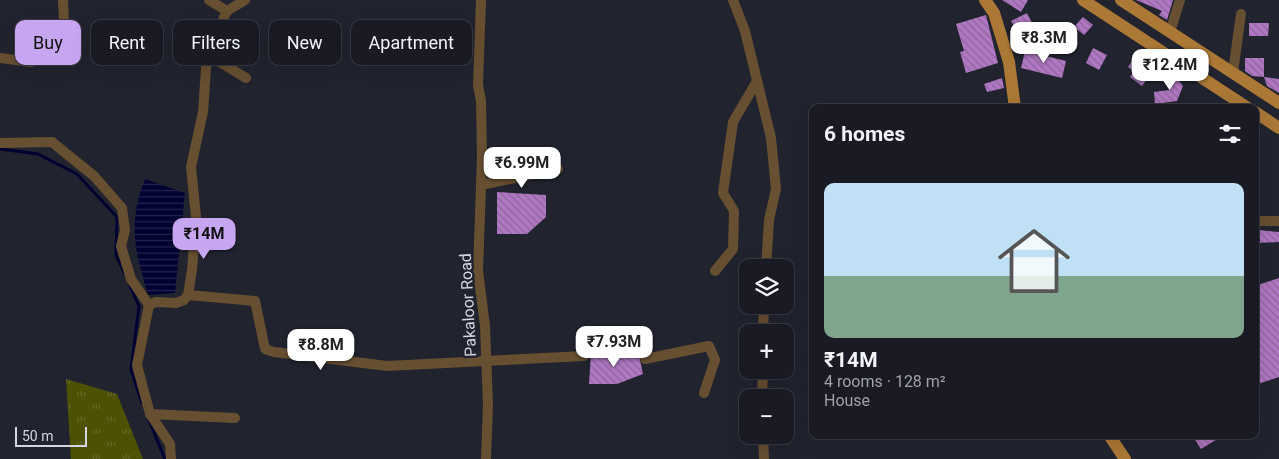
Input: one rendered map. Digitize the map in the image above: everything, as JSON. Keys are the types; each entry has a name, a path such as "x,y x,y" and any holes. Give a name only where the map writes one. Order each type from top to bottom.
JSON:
{"main road":[{"path":"985,0 994,13 1009,62 1014,104"},
{"path":"1083,0 1242,104"},
{"path":"1121,0 1279,103"},
{"path":"1259,115 1279,128"},
{"path":"1112,439 1125,459"}],"street":[{"path":"0,58 31,62 41,58 64,22 62,0"},
{"path":"210,0 227,11"},
{"path":"223,20 227,11 245,0"},
{"name":"Pakaloor Road","path":"481,0 478,85 481,101 478,271 485,326 488,405 486,459"},
{"path":"733,0 745,31 771,138 776,189 769,220 767,259"},
{"path":"993,0 994,13"},
{"path":"1170,32 1180,0"},
{"path":"1233,72 1241,14"},
{"path":"148,305 156,302 176,303 184,300 188,295 196,217 191,167 203,112 206,65"},
{"path":"225,65 246,78"},
{"path":"716,270 733,250 734,211 723,193 733,122 757,80"},
{"path":"0,143 52,142 94,176 122,208 125,230 121,246 131,279 148,305 137,365 150,414 170,444 171,459"},
{"path":"481,185 558,169"},
{"path":"1259,221 1279,221"},
{"path":"188,295 255,301 266,349 274,352 387,366 486,359 584,356 585,347 645,344 644,359 709,346 715,360 704,393"},
{"path":"150,414 235,418"},
{"path":"763,444 764,459"}],"green space":[{"path":"66,379 117,394 143,459 71,459"}],"shaded area":[{"path":"145,179 185,193 175,293 148,295 135,237 136,210"}],"building":[{"path":"1002,0 1028,0 1021,12"},
{"path":"1136,0 1173,0 1167,20 1159,15 1162,11"},
{"path":"1027,13 1037,33 1022,41 1011,21"},
{"path":"986,15 998,63 966,73 960,52 964,51 956,24"},
{"path":"1083,17 1093,25 1084,35 1074,27"},
{"path":"1249,23 1269,23 1268,36 1249,36"},
{"path":"1093,48 1107,55 1099,70 1086,63"},
{"path":"1025,51 1066,61 1062,78 1021,68"},
{"path":"1138,52 1144,57 1147,54 1155,59 1153,62 1157,65 1142,86 1130,77 1134,71 1128,67"},
{"path":"1245,58 1264,58 1264,77 1252,76 1245,71"},
{"path":"1172,72 1183,86 1177,101 1155,104 1154,92 1169,90 1168,78"},
{"path":"1264,77 1279,79 1279,93 1267,86"},
{"path":"1002,78 1004,88 987,92 984,84"},
{"path":"497,192 546,195 546,217 527,234 497,234"},
{"path":"1259,230 1279,232 1279,242 1259,243"},
{"path":"1279,278 1279,377 1259,384 1259,285"},
{"path":"638,351 643,374 617,384 589,384 591,354"},
{"path":"1195,439 1217,439 1201,449"}],"waterway":[{"path":"0,149 38,154 77,174 117,217 116,255 125,274"},
{"path":"130,286 139,306 131,370 142,403"},
{"path":"148,418 165,459"}]}
